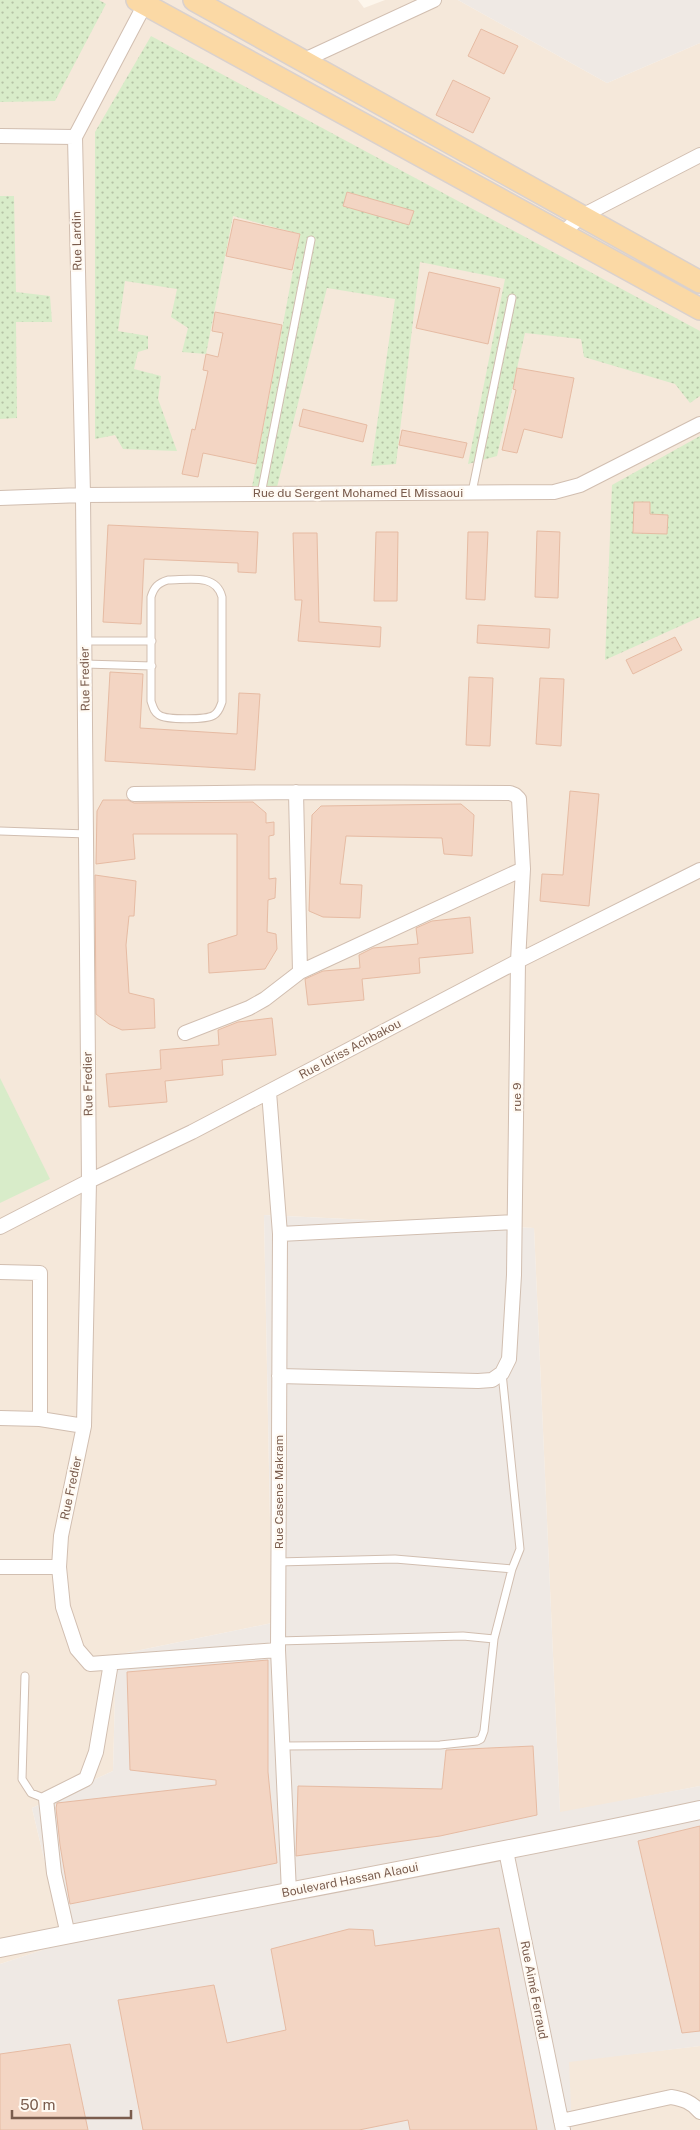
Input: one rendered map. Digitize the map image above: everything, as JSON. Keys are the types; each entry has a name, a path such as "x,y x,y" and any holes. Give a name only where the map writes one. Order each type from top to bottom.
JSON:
{"main road":[{"path":"194,0 580,217 700,282"},
{"path":"141,2 700,309"}],"street":[{"path":"302,61 434,0"},
{"name":"Rue Lardin","path":"83,495 75,137 141,2"},
{"path":"0,136 75,137"},
{"path":"563,233 580,217 700,155"},
{"name":"Rue du Sergent Mohamed El Missaoui","path":"0,498 83,495 554,492 580,485 700,424"},
{"name":"Rue Fredier","path":"83,495 89,1181 84,1426 61,1536 59,1567 63,1607 77,1649 90,1664 111,1663"},
{"path":"134,794 296,792 300,972"},
{"name":"rue 9","path":"296,792 510,793 519,799 523,869 518,961 514,1222 509,1359 502,1374"},
{"path":"185,1033 249,1008 265,999 300,972 523,869"},
{"name":"Rue Idriss Achbakou","path":"0,1227 89,1181 192,1132 518,961 700,870"},
{"name":"Rue Casene Makram","path":"270,1092 280,1234 278,1646 289,1892"},
{"path":"280,1234 514,1222"},
{"path":"0,1272 40,1273 40,1419"},
{"path":"279,1376 478,1381 492,1380 502,1374"},
{"path":"0,1418 40,1419 84,1426"},
{"path":"0,1567 59,1567"},
{"path":"68,1934 54,1873 46,1799 86,1779 98,1744 111,1663 278,1646"},
{"name":"Boulevard Hassan Alaoui","path":"0,1948 506,1851 700,1810"},
{"name":"Rue Aimé Ferraud","path":"506,1851 562,2125"},
{"path":"562,2125 671,2098 684,2100 695,2106 700,2112"}],"lane":[{"path":"261,494 312,240"},
{"path":"472,492 512,298"},
{"path":"168,580 206,580 214,582 220,589 222,597 222,702 220,710 214,716 205,718 168,718 160,716 154,710 152,702 152,641 152,597 154,589 160,582 168,580"},
{"path":"85,641 152,641"},
{"path":"85,664 152,666"},
{"path":"0,830 87,834"},
{"path":"283,1746 440,1745 477,1742 481,1738 484,1731 494,1639 512,1569 520,1549 502,1374"},
{"path":"278,1562 395,1559 512,1569"},
{"path":"278,1646 463,1636 494,1639"},
{"path":"25,1676 22,1779 31,1793 46,1799"}],"shaded area":[{"path":"0,0 358,0 364,8 385,0 458,0 607,83 700,43 700,1786 560,1813 534,1228 264,1215 272,1623 116,1655 113,1771 32,1808 64,1943 0,1964"},
{"path":"458,0 700,0 700,43 607,83"},
{"path":"264,1215 534,1228 560,1812 700,1786 700,2046 569,2062 572,2130 0,2130 0,1964 64,1943 32,1808 113,1771 116,1655 272,1623"},
{"path":"700,2046 700,2130 567,2130 561,2062"}],"green space":[{"path":"0,0 99,0 106,4 55,101 0,102"},
{"path":"151,36 700,331 700,396 690,403 675,384 584,357 581,339 525,333 497,456 468,464 505,279 420,262 396,464 371,466 395,299 327,288 277,487 252,487 300,234 233,216 206,354 182,352 188,328 171,317 177,289 125,281 118,331 148,336 148,349 138,352 134,369 161,376 158,399 177,451 123,449 115,435 95,439 95,132"},
{"path":"0,196 14,196 16,292 50,296 52,322 16,322 17,418 0,419"},
{"path":"700,436 700,617 605,660 612,485"},
{"path":"0,1078 50,1179 0,1203"}],"building":[{"path":"481,29 518,46 504,74 468,56"},
{"path":"453,80 490,98 473,133 436,115"},
{"path":"347,192 414,211 409,225 343,206"},
{"path":"234,219 300,234 292,270 226,256"},
{"path":"429,272 500,288 488,344 416,328"},
{"path":"215,312 282,325 256,464 203,453 198,477 182,474 192,429 195,430 208,371 203,370 206,354 218,357 223,333 212,331"},
{"path":"517,368 574,378 562,438 524,429 517,453 502,450 516,390 513,389"},
{"path":"303,409 367,425 363,442 299,426"},
{"path":"402,430 467,443 463,458 399,445"},
{"path":"634,502 650,502 650,514 668,515 667,534 633,533"},
{"path":"108,525 258,532 256,573 238,572 238,563 144,559 141,624 103,622"},
{"path":"537,531 560,532 558,598 535,597"},
{"path":"376,532 398,532 397,601 374,601"},
{"path":"468,532 488,532 485,600 466,599"},
{"path":"293,533 317,533 319,622 381,627 380,647 298,641 302,600 295,600"},
{"path":"478,625 550,629 549,648 477,643"},
{"path":"675,637 682,650 633,674 626,660"},
{"path":"110,672 143,674 140,728 237,734 239,693 260,694 255,770 105,761"},
{"path":"469,677 493,678 490,746 466,745"},
{"path":"540,678 564,679 561,746 536,744"},
{"path":"570,791 599,794 589,906 540,901 542,874 563,875"},
{"path":"103,800 128,800 134,803 253,802 266,813 266,823 274,822 274,835 269,836 269,879 276,878 275,898 268,900 267,932 276,934 277,949 265,969 209,973 208,944 237,935 237,834 133,834 135,859 96,864 97,811"},
{"path":"461,804 474,815 472,856 444,854 442,838 346,836 340,884 362,885 360,918 323,917 309,911 312,815 321,806"},
{"path":"95,875 136,881 134,916 129,916 126,945 129,993 154,999 155,1028 122,1030 109,1024 96,1014"},
{"path":"470,917 473,953 419,958 420,973 362,979 364,1000 308,1005 305,979 323,971 360,968 359,955 373,948 418,944 416,928 432,921"},
{"path":"272,1018 276,1055 222,1060 223,1075 165,1081 167,1102 109,1107 106,1074 161,1069 160,1050 219,1045 218,1030 238,1022"},
{"path":"268,1660 268,1772 277,1863 70,1904 60,1845 57,1803 216,1785 216,1780 130,1770 127,1672"},
{"path":"533,1746 537,1815 440,1836 296,1856 298,1786 442,1789 446,1750"},
{"path":"700,1826 700,2031 682,2033 638,1841"},
{"path":"499,1928 537,2130 410,2130 408,2120 359,2130 143,2130 118,2000 214,1985 227,2043 286,2030 271,1949 349,1929 373,1930 375,1946"},
{"path":"70,2044 88,2130 0,2130 0,2054"}]}
